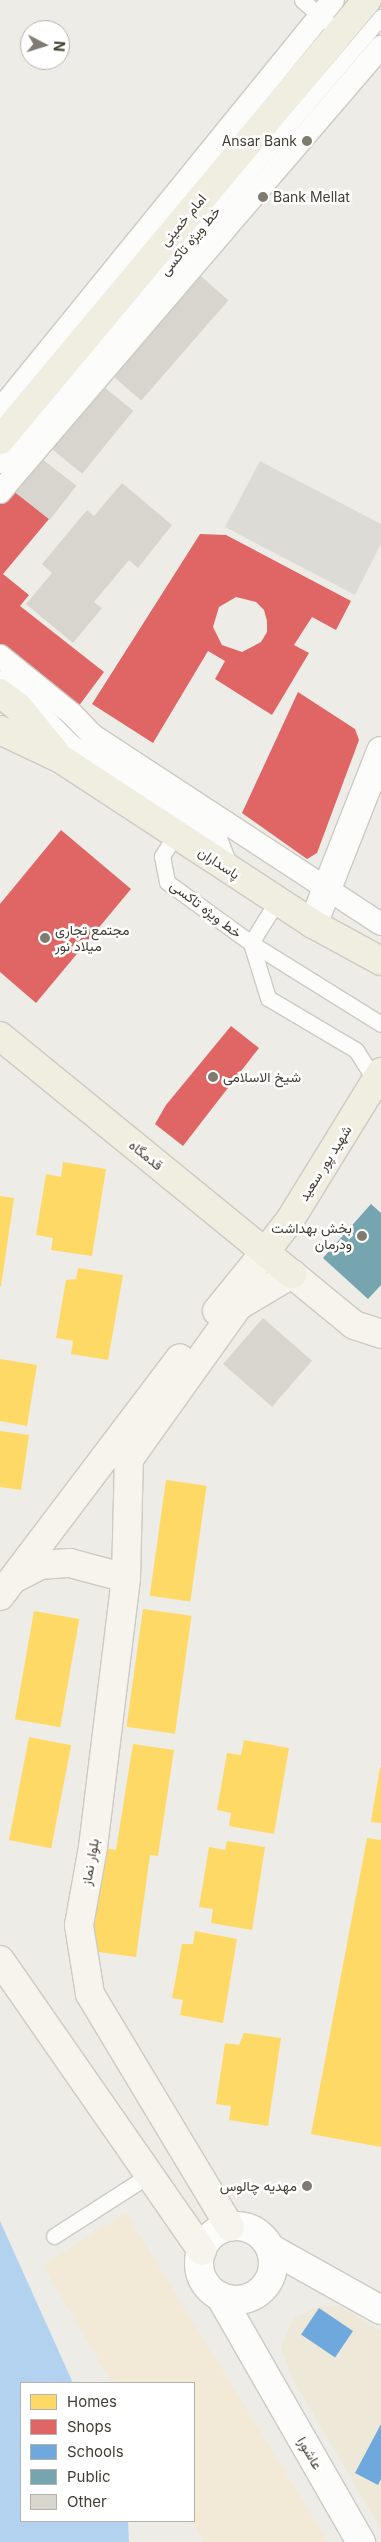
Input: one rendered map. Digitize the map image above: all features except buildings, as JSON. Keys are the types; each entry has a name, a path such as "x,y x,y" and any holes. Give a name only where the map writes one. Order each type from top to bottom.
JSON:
{"main road":[{"name":"امام خمینی","path":"0,440 9,401 331,16 367,0"},
{"path":"0,693 18,707 61,759"},
{"path":"0,730 61,759"},
{"name":"پاسداران","path":"61,759 313,924 381,961"},
{"name":"قدمگاه","path":"0,1036 292,1274"},
{"name":"شهید پور سعید","path":"265,1252 290,1220 378,1077"},
{"path":"7,1588 153,1392 265,1252"},
{"path":"292,1274 354,1325 381,1334"},
{"name":"بلوار نماز","path":"230,2227 90,1994 79,1925 94,1847 126,1578 129,1459 238,1306 292,1274"},
{"path":"7,1588 40,1565 70,1563 126,1578"},
{"path":"1,1962 202,2251"}],"street":[{"path":"0,492 381,47"},
{"path":"0,656 72,714 92,735 326,890 381,924"},
{"path":"313,924 381,751"},
{"path":"335,2285 294,2281 263,2288 236,2300 220,2296 205,2284 201,2272 202,2251 213,2235 230,2227 254,2231 270,2248 381,2310"},
{"path":"259,2363 254,2322 263,2288 272,2273 270,2248"},
{"name":"عاشورا","path":"220,2296 361,2542"}],"lane":[{"path":"302,0 331,16"},
{"name":"خط ویژه تاکسی","path":"0,465 381,17"},
{"path":"0,678 31,701 73,743 219,838 232,871"},
{"name":"خط ویژه تاکسی","path":"183,839 171,842 162,856 167,882 251,943 268,998 356,1050 378,1077"},
{"path":"277,901 251,943 381,1024"},
{"path":"54,2236 149,2175"}],"shaded area":[{"path":"260,461 381,524 381,544 355,595 225,527"},
{"path":"126,2213 328,2542 204,2542 193,2522 195,2522 195,2382 111,2382 43,2265"},
{"path":"321,2306 339,2306 381,2331 381,2529 292,2378 281,2347 294,2318"}],"water":[{"path":"0,2221 73,2382 20,2382 20,2522 128,2522 129,2542 0,2542"}],"place":[{"name":"Ansar Bank","path":"307,141"},
{"name":"Bank Mellat","path":"263,197"},
{"name":"مجتمع تجاری میلاد نور","path":"45,938"},
{"name":"شیخ الاسلامی","path":"213,1077"},
{"name":"بخش بهداشت ودرمان","path":"362,1236"},
{"name":"مهدیه چالوس","path":"307,2186"}]}
